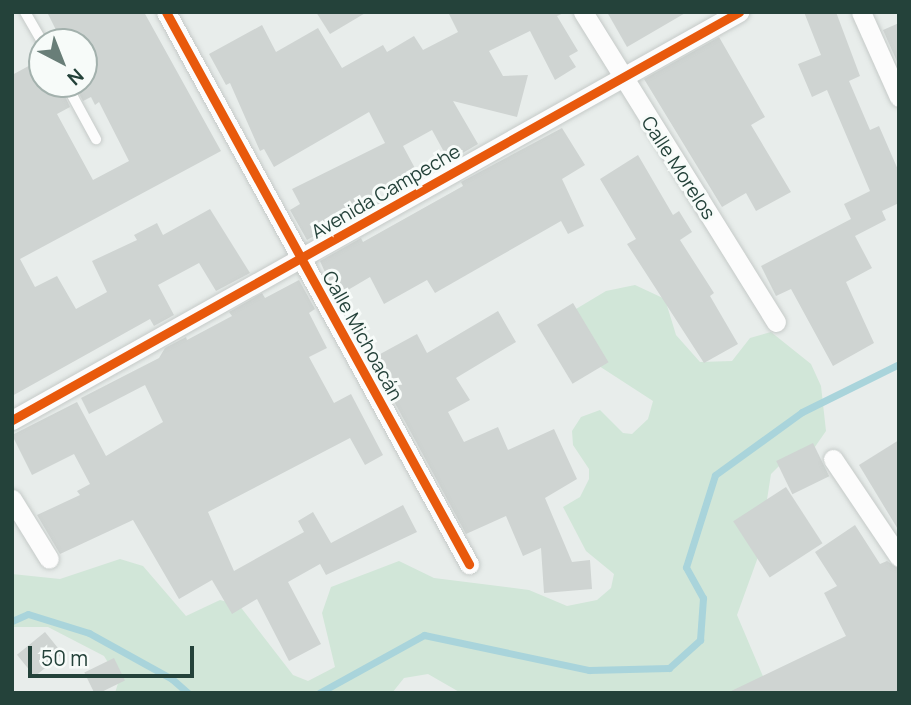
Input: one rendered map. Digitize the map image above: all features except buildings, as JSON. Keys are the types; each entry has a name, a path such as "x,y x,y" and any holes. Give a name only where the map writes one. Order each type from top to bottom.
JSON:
{"street":[{"name":"Calle Michoacán","path":"166,12 300,261 469,564"},
{"name":"Calle Morelos","path":"583,12 621,78 776,322"},
{"name":"Avenida Campeche","path":"12,420 300,261 739,12"},
{"path":"861,12 899,97"},
{"path":"832,459 899,557"},
{"path":"12,499 49,559"}],"lane":[{"path":"25,12 34,28"},
{"path":"74,98 96,139"}],"green space":[{"path":"635,285 665,299 676,335 700,362 732,361 750,338 771,332 811,364 821,386 826,431 810,454 782,463 771,474 758,557 737,615 770,693 461,693 428,674 404,678 392,693 115,693 119,680 104,656 48,627 12,627 12,574 60,579 120,559 143,566 186,616 220,600 239,605 293,675 308,681 335,667 322,613 331,587 399,561 434,578 529,590 567,606 597,600 611,588 614,574 586,551 563,507 580,497 589,479 589,469 573,445 572,431 581,417 600,410 623,433 632,434 648,419 653,401 596,364 576,309 606,291"}],"waterway":[{"path":"319,693 424,635 589,670 669,668 700,640 703,598 686,567 715,475 802,412 899,364"},
{"path":"12,621 28,614 89,633 172,679 188,693"}],"cycle path":[{"path":"166,12 469,564"},
{"path":"12,420 739,12"}]}
